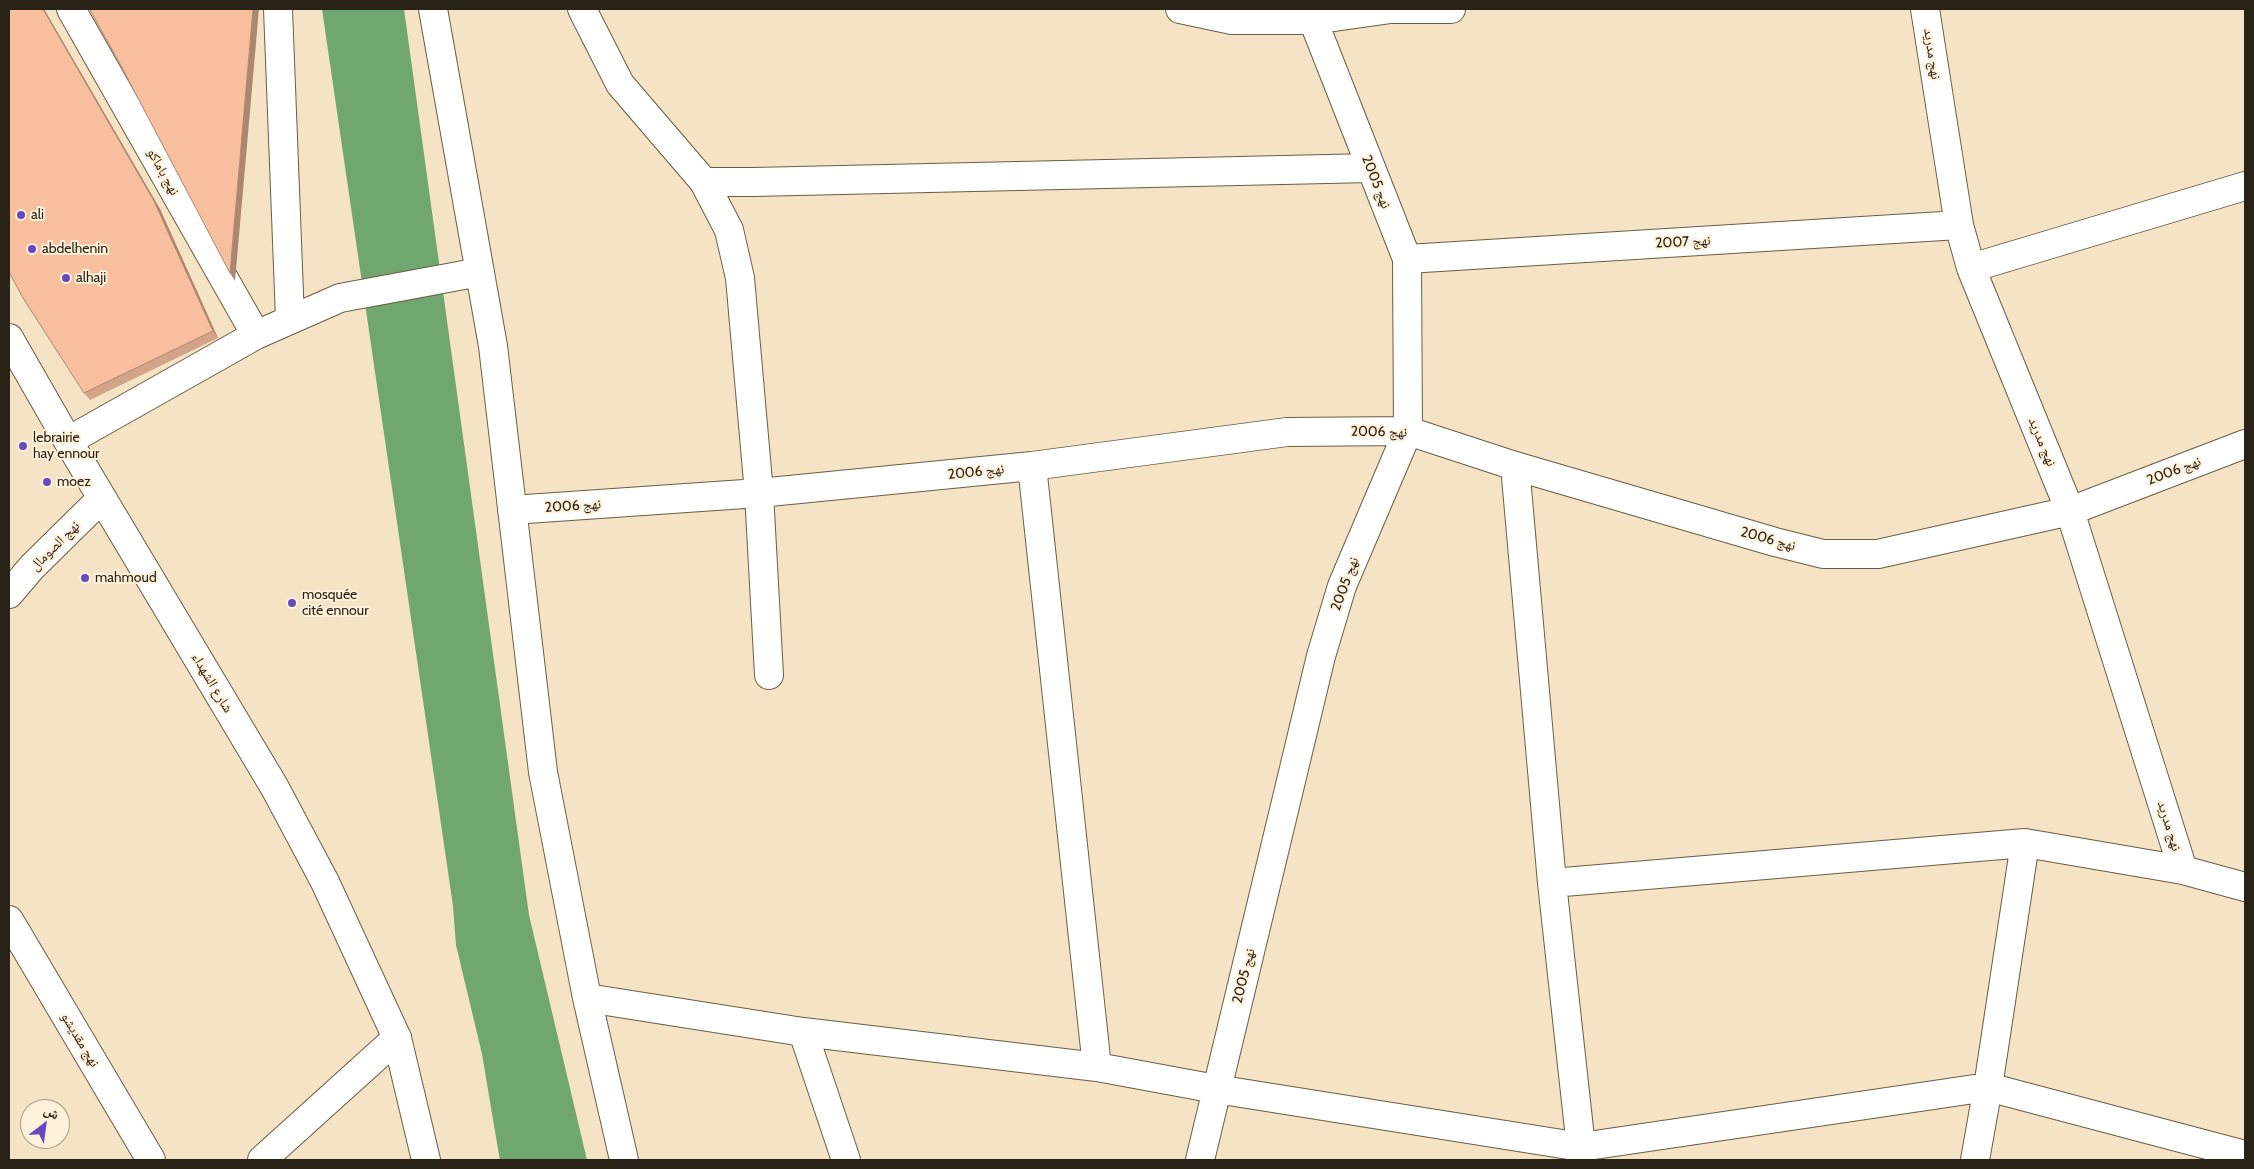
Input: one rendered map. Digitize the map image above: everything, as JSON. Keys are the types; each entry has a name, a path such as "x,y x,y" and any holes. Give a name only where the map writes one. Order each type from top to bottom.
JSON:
{"street":[{"name":"نهج باماكو","path":"71,9 256,335"},
{"path":"278,9 290,319"},
{"path":"433,9 470,273 493,346 543,772 587,998 624,1160"},
{"path":"582,9 620,84 704,182 729,230 740,278 759,493 769,675"},
{"path":"1180,9 1232,20 1313,20 1391,9 1451,9"},
{"name":"نهج مدريد","path":"1925,9 1959,225 1971,268 2070,511 2182,870"},
{"name":"نهج 2005","path":"1200,1160 1322,656 1342,586 1408,431 1406,259 1313,20"},
{"path":"704,182 1371,168"},
{"path":"1971,268 2245,186"},
{"name":"نهج 2007","path":"1406,259 1959,225"},
{"path":"68,442 256,335 290,319 340,298 470,273"},
{"name":"شارع الشهداء","path":"9,338 68,442 275,788 325,882 397,1038 426,1160"},
{"name":"نهج 2006","path":"512,510 759,493 1032,466 1287,432 1408,431 1516,466 1775,542 1823,554 1878,554 2070,511 2245,444"},
{"path":"1032,466 1097,1067"},
{"path":"1516,466 1552,883 1580,1154"},
{"name":"نهج الصومال","path":"9,594 32,568 102,498"},
{"path":"1552,883 2025,843 2182,870 2245,886"},
{"path":"1975,1160 2025,843"},
{"name":"نهج مقديشو","path":"9,920 151,1160"},
{"path":"587,998 803,1032 1097,1067 1580,1154 1988,1087 2245,1155"},
{"path":"803,1032 846,1160"},
{"path":"262,1160 397,1038"}],"shaded area":[{"path":"322,9 404,9 529,915 587,1160 500,1160 482,1054 456,945 453,906"}],"building":[{"path":"9,9 43,9 154,201 213,331 84,393 23,298 9,272"},
{"path":"90,9 253,9 230,273 120,64"}],"place":[{"name":"ali","path":"21,215"},
{"name":"abdelhenin","path":"32,249"},
{"name":"alhaji","path":"66,278"},
{"name":"lebrairie hay ennour","path":"23,446"},
{"name":"moez","path":"47,482"},
{"name":"mahmoud","path":"85,578"},
{"name":"mosquée cité ennour","path":"292,603"}]}
